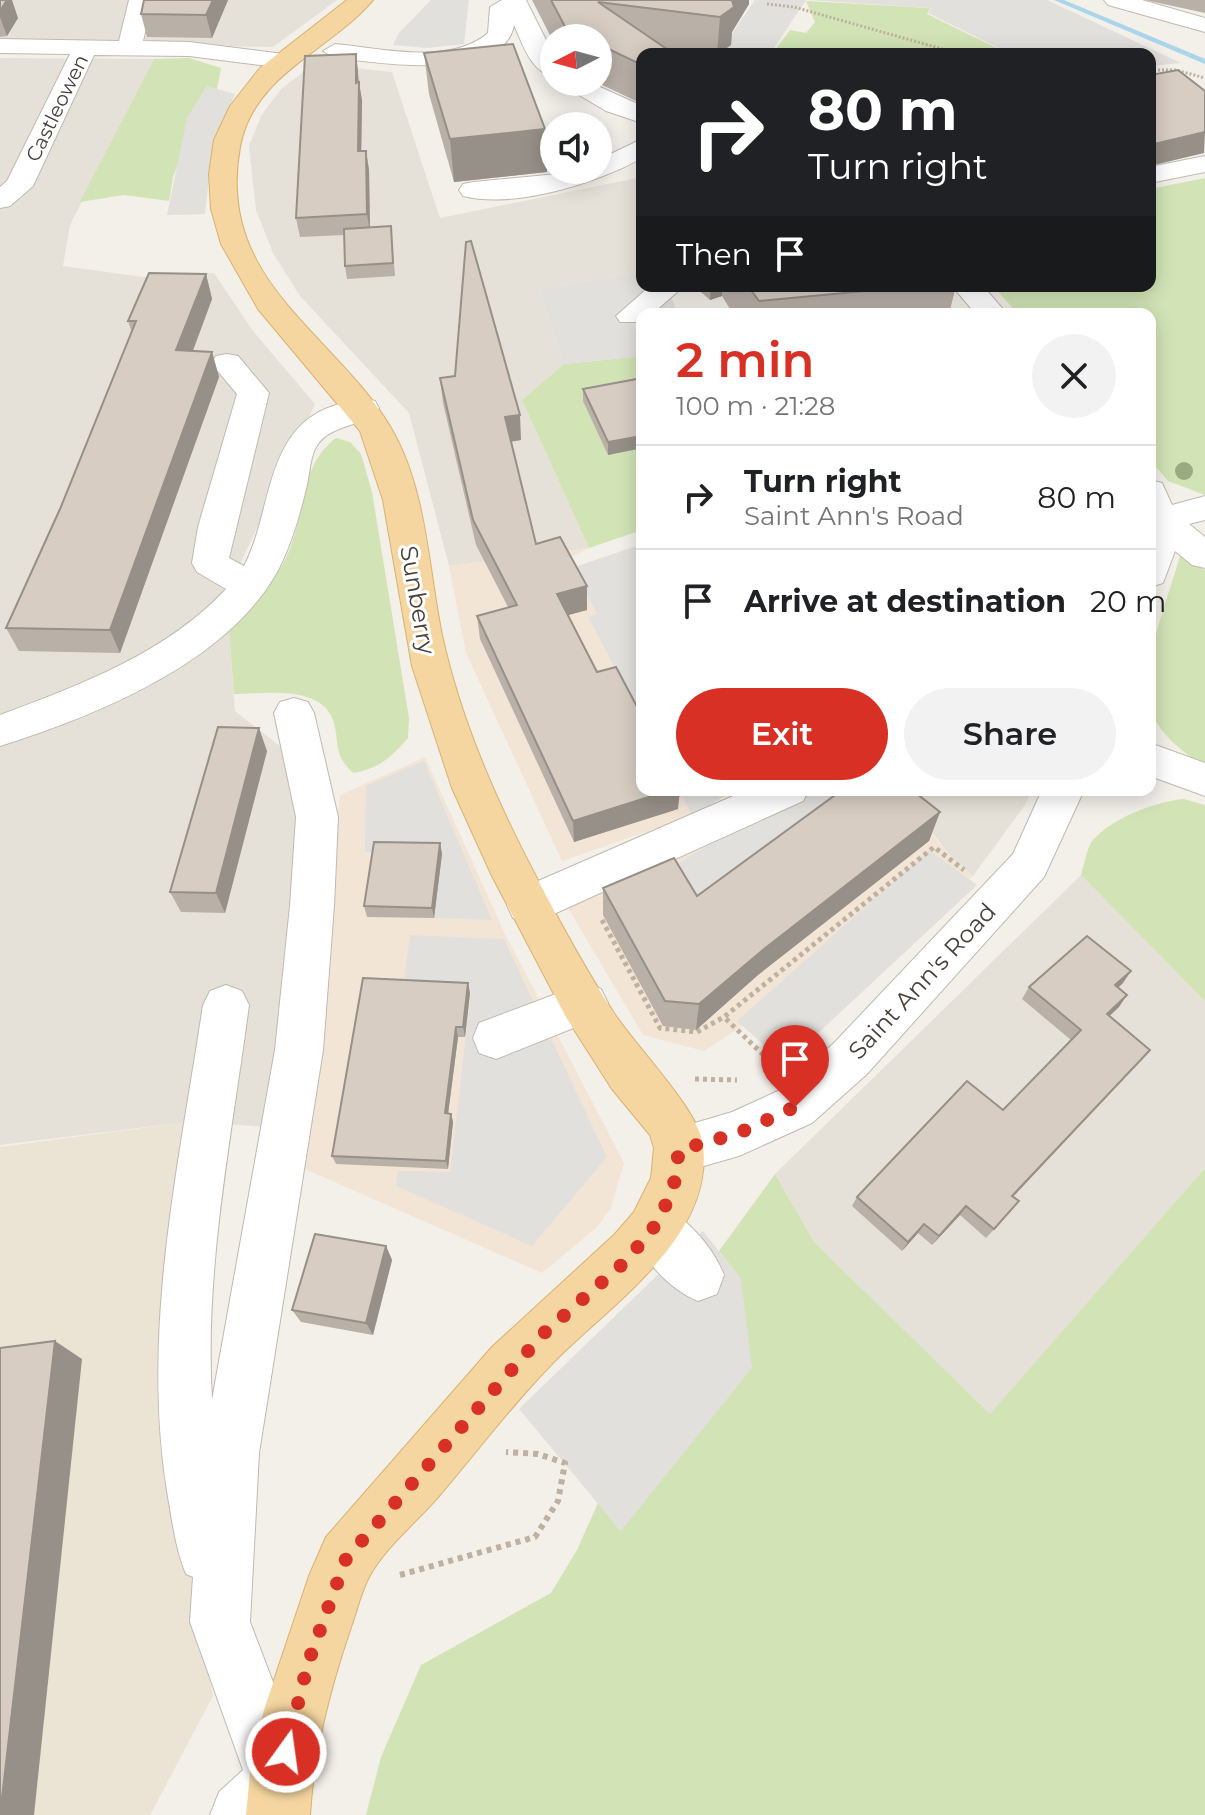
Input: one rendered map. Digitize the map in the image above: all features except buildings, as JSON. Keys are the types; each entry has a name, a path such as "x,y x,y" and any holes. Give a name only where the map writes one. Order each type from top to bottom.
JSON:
{"main road":[{"name":"Sunberry","path":"361,0 334,27 284,61 255,91 226,148 222,198 225,220 241,262 273,312 363,408 384,447 404,521 430,665 452,733 529,905 630,1074 669,1120 679,1150"},
{"path":"266,1804 308,1663 346,1559 543,1334 626,1261 654,1227 673,1191 679,1150"}],"street":[{"path":"129,49 141,0"},
{"path":"1116,0 1145,11 1205,25"},
{"path":"335,51 410,47 449,58 479,51 498,38 502,29 502,7 516,2 540,55"},
{"path":"0,46 85,48"},
{"name":"Castleowen","path":"0,200 19,186 85,48 226,52 284,61"},
{"path":"596,96 636,113"},
{"path":"473,190 538,188 571,182 636,150"},
{"path":"1156,174 1205,164"},
{"path":"641,308 661,292"},
{"path":"972,292 987,308"},
{"path":"631,316 636,312"},
{"path":"227,363 253,393 216,527 210,563 250,586"},
{"path":"0,731 102,693 176,649 219,617 250,586 266,558 282,514 302,440 320,423 363,408"},
{"path":"1156,505 1205,508"},
{"path":"1156,506 1205,556"},
{"path":"1156,512 1161,545 1156,558"},
{"path":"220,1622 231,1453 299,1050 312,906 317,817 294,713"},
{"path":"1156,761 1205,780"},
{"path":"529,905 774,796"},
{"name":"Saint Ann's Road","path":"679,1150 739,1133 795,1107 850,1059 1029,865 1060,796"},
{"path":"496,1038 585,1003"},
{"path":"226,1005 192,1261 184,1373 189,1451 220,1622 266,1804"},
{"path":"654,1227 698,1275"}],"path":[{"path":"767,4 807,10 939,48"},
{"path":"1156,70 1176,70 1205,78"},
{"path":"933,839 934,847 999,897"},
{"path":"600,917 660,1028 697,1032 724,1017 934,847"},
{"path":"807,932 818,942"},
{"path":"724,1017 779,1069 770,1076"},
{"path":"686,1077 749,1081"},
{"path":"396,1576 535,1537 558,1501 565,1463 538,1454 501,1451"},
{"path":"391,1587 403,1563"}],"shaded area":[{"path":"0,0 337,0 273,47 0,41"},
{"path":"431,0 469,0 464,44 427,48 393,45 399,33"},
{"path":"755,0 806,0 774,48 722,48"},
{"path":"808,0 1047,0 1149,48 999,48 928,13 931,8"},
{"path":"1156,51 1181,63 1156,65"},
{"path":"0,58 154,59 70,225 63,266 143,277 214,273 253,331 315,404 226,594 235,711 281,747 308,818 265,1127 196,1121 0,1145"},
{"path":"314,64 392,72 440,218 636,178 636,273 539,289 564,364 522,400 589,548 449,566 409,413 300,296 273,253 256,210 249,146 261,116 281,89"},
{"path":"207,86 235,94 213,143 205,214 167,215 187,118"},
{"path":"636,273 636,292 669,292 676,308 636,308 636,357 564,364 539,289"},
{"path":"636,546 636,709 588,617 597,614 572,568"},
{"path":"589,548 568,559 597,615 588,617 636,709 636,796 682,796 692,816 562,861 466,653 449,566"},
{"path":"425,757 504,932 624,1163 611,1208 596,1228 542,1273 298,1166 340,795"},
{"path":"424,761 492,920 434,918 441,854 365,852 366,786"},
{"path":"682,796 724,796 692,816"},
{"path":"787,796 848,796 853,800 696,905 674,866"},
{"path":"823,796 899,796 952,858 973,876 704,1051 643,1035 567,906"},
{"path":"903,796 1029,796 973,876 952,858"},
{"path":"929,850 977,885 785,1064 737,1021"},
{"path":"1081,875 1205,1001 1205,1168 990,1415 815,1243 775,1174"},
{"path":"410,935 504,939 607,1157 532,1246 396,1186 398,1171 450,1172 471,992 403,989"},
{"path":"196,1121 183,1527 213,1696 150,1815 0,1815 0,1147"},
{"path":"703,1231 741,1279 752,1368 621,1531 519,1409"}],"green space":[{"path":"806,1 930,8 927,14 997,48 776,48 790,30 806,33 815,22"},
{"path":"189,58 221,68 217,89 207,87 173,177 169,201 124,195 80,202 154,59"},
{"path":"1205,178 1205,495 1168,481 1156,467 1156,308 1013,308 998,292 1156,292 1156,188"},
{"path":"636,357 636,532 589,548 522,400 564,364"},
{"path":"336,438 350,442 361,454 372,492 409,718 408,738 396,751 377,765 353,773 340,755 334,723 328,711 318,702 292,694 234,694 228,619 262,591 282,566 293,541 304,492 315,462"},
{"path":"1180,556 1205,570 1205,766 1180,749 1156,721 1156,637"},
{"path":"1184,799 1205,805 1205,1001 1081,875 1089,847 1101,832 1136,812"},
{"path":"1205,1168 1205,1815 366,1815 381,1757 421,1665 551,1593 577,1550 598,1503 620,1530 741,1279 719,1251 775,1174 815,1243 990,1414"}],"waterway":[{"path":"1058,0 1205,62"}],"route":[{"path":"286,1752 308,1663 346,1559 543,1334 626,1261 654,1227 673,1191 679,1150 739,1133 795,1107"}]}
